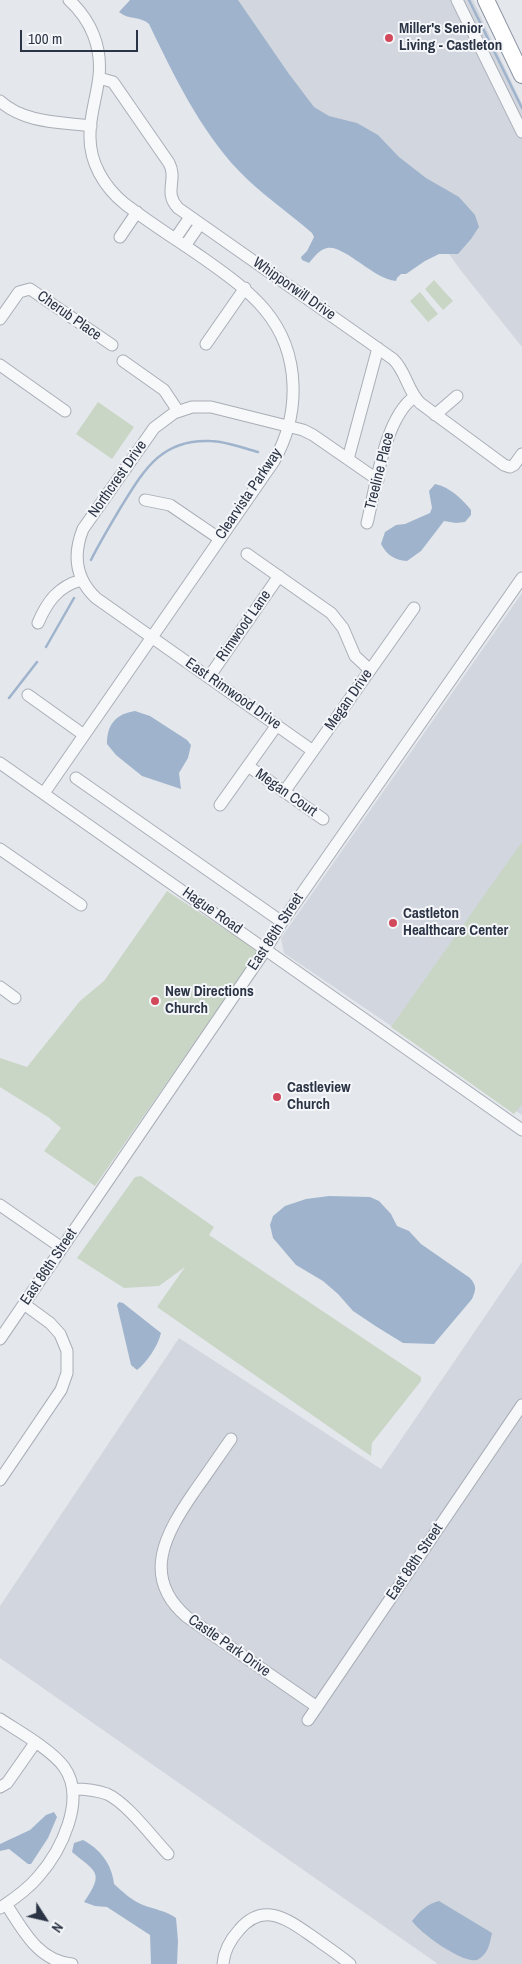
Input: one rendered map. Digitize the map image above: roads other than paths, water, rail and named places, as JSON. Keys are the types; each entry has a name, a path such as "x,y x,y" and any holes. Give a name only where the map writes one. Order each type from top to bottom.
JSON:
{"highway":[{"path":"486,0 522,75"}],"street":[{"name":"Clearvista Parkway","path":"44,793 276,458 288,426 293,394 293,379 287,351 269,315 245,288 116,197 100,176 92,152 91,126 99,78 98,52 95,38 87,21 69,0"},
{"path":"456,0 522,132"},
{"name":"Whipporwill Drive","path":"99,78 114,82 169,163 173,174 170,187 171,197 178,208 392,359 401,368 414,397 507,467 514,465 522,454"},
{"path":"0,101 11,110 28,117 91,126"},
{"path":"120,237 137,212"},
{"path":"175,239 195,220"},
{"path":"185,246 195,220"},
{"path":"206,344 245,288"},
{"name":"Cherub Place","path":"0,319 19,292 25,289 34,291 112,345"},
{"path":"348,459 378,348"},
{"path":"123,360 164,390 178,411"},
{"path":"0,366 65,411"},
{"path":"435,414 457,396"},
{"name":"Treeline Place","path":"367,523 393,423 401,410 414,397"},
{"name":"Northcrest Drive","path":"152,636 96,598 82,580 76,561 77,545 83,529 154,428 178,411 192,407 211,408 310,433 378,480"},
{"path":"145,500 170,505 220,539"},
{"path":"247,554 334,615 343,628 355,656 370,670"},
{"name":"Rimwood Lane","path":"209,677 279,576"},
{"name":"East 86th Street","path":"0,1339 266,949 282,922 522,578"},
{"path":"38,623 50,599 58,591 82,580"},
{"name":"Megan Drive","path":"284,792 414,608"},
{"name":"East Rimwood Drive","path":"152,636 313,751"},
{"path":"28,695 84,735"},
{"path":"220,806 277,725"},
{"name":"Hague Road","path":"0,763 522,1130"},
{"name":"Megan Court","path":"248,766 323,819"},
{"name":"Hague Road","path":"76,778 282,922"},
{"path":"0,850 81,904"},
{"path":"0,987 15,998"},
{"path":"0,1205 62,1248"},
{"path":"0,1480 61,1390 67,1373 67,1351 60,1334 50,1322 24,1304"},
{"name":"East 88th Street","path":"308,1720 522,1405"},
{"name":"Castle Park Drive","path":"231,1438 180,1513 167,1536 160,1562 164,1584 172,1600 187,1617 316,1708"},
{"path":"0,1719 57,1759 71,1783 74,1804 56,1853 39,1877 26,1890 3,1906 37,1949 52,1959 72,1964"},
{"path":"0,1787 8,1782 35,1743"},
{"path":"71,1783 117,1800 168,1854"},
{"path":"223,1964 228,1946 244,1925 253,1918 269,1914 281,1916 350,1964"}],"water":[{"path":"130,0 238,0 314,107 329,116 357,123 378,135 399,157 426,178 459,197 475,215 479,227 471,239 458,254 439,254 406,274 401,274 396,281 378,275 334,248 322,250 309,263 302,260 301,257 307,251 314,237 312,233 256,187 225,155 188,101 149,24 119,12"},
{"path":"435,484 446,488 460,498 471,510 471,515 465,522 444,521 421,551 407,561 391,556 381,544 385,532 396,525 405,524 430,513 432,508 429,491"},
{"path":"135,711 150,716 187,740 191,745 188,758 179,773 181,789 142,776 116,755 107,744 107,737 114,721 128,712"},
{"path":"329,1196 370,1197 379,1201 391,1214 397,1226 409,1231 421,1244 470,1278 474,1283 475,1288 472,1299 434,1344 403,1343 377,1327 353,1311 323,1281 296,1265 273,1238 270,1225 273,1216 285,1206 306,1199"},
{"path":"119,1302 123,1303 161,1333 152,1353 137,1370 131,1365 117,1305"},
{"path":"54,1812 57,1817 48,1838 31,1864 28,1864 9,1849 0,1851 0,1844 30,1830 46,1815"},
{"path":"83,1840 95,1848 104,1858 111,1870 114,1884 124,1893 143,1905 176,1918 177,1964 151,1964 150,1935 107,1907 95,1906 84,1902 96,1878 92,1869 72,1852 74,1843"},
{"path":"439,1901 492,1933 488,1948 481,1958 471,1960 452,1953 432,1940 412,1921 424,1908"}],"waterway":[{"path":"469,0 522,108"},
{"path":"91,560 113,520 146,469 166,451 179,445 193,442 216,441 258,452"},
{"path":"46,647 74,598"},
{"path":"9,698 37,662"}],"place":[{"name":"Miller's Senior Living - Castleton","path":"389,38"},
{"name":"Castleton Healthcare Center","path":"393,923"},
{"name":"New Directions Church","path":"155,1001"},
{"name":"Castleview Church","path":"277,1097"}]}
